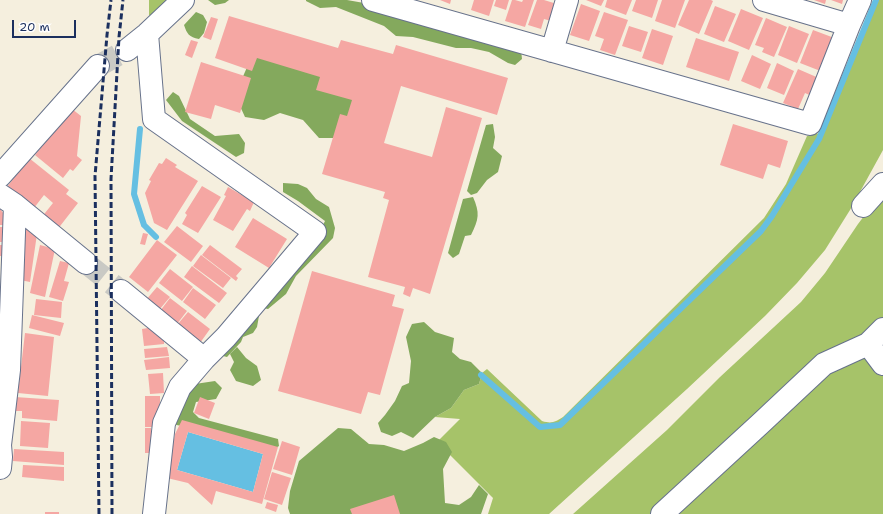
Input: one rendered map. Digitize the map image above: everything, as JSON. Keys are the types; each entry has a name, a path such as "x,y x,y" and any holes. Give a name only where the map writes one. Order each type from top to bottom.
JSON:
{"street":[{"path":"127,50 183,0"},
{"path":"373,0 810,124 860,0"},
{"path":"552,51 567,0"},
{"path":"764,0 850,24"},
{"path":"146,34 154,119 315,232 226,337 204,359 180,387 164,423 154,514"},
{"path":"0,176 98,66"},
{"path":"863,206 883,184"},
{"path":"8,200 86,262"},
{"path":"0,468 2,457 0,445 5,369 8,200"},
{"path":"121,291 204,359"},
{"path":"662,514 824,364 868,344 883,329"},
{"path":"868,344 883,364"}],"green space":[{"path":"149,0 173,0 157,18 149,15"},
{"path":"208,0 229,0 225,3 215,5"},
{"path":"306,0 347,0 364,3 521,50 522,59 515,65 508,63 489,52 471,48 456,48 413,37 396,36 384,26 336,7 320,8"},
{"path":"877,0 883,0 883,150 850,210 825,250 797,283 765,316 549,514 488,514 493,498 437,442 460,419 435,417 451,408 464,390 479,384 482,373 487,369 542,421 553,422 563,417 764,218 786,184 807,136 816,133 822,135"},
{"path":"196,12 203,15 207,22 204,33 199,39 189,35 184,25"},
{"path":"262,53 324,75 357,101 337,138 319,138 303,120 280,113 264,120 245,117 239,104 241,81 248,65"},
{"path":"173,92 179,96 190,119 215,136 239,134 245,143 244,153 236,157 182,121 166,100"},
{"path":"493,124 495,137 493,148 502,156 498,172 487,180 477,193 471,195 467,191 486,125"},
{"path":"283,183 298,184 307,188 316,199 329,207 335,228 333,238 296,276 286,294 268,309 263,308 318,235 325,221 283,192"},
{"path":"883,192 883,514 573,514 667,430 720,377 801,302 825,273 858,224"},
{"path":"473,197 478,212 476,225 471,235 465,236 459,254 453,258 448,253 463,199"},
{"path":"252,312 259,316 257,327 253,333 243,337 241,342 227,357 223,356"},
{"path":"424,322 435,332 454,338 452,352 460,359 471,362 482,373 479,384 464,390 451,408 435,417 413,438 401,432 392,436 381,432 378,423 395,401 402,386 409,383 411,361 406,337 412,324"},
{"path":"237,347 246,358 257,366 261,380 253,386 236,381 230,370 234,362 230,354"},
{"path":"215,381 222,388 216,399 196,402 193,412 199,418 278,439 279,446 271,451 172,424 172,411 195,384"},
{"path":"338,428 351,429 369,444 384,445 404,451 434,437 446,442 452,452 443,469 445,503 459,505 471,497 479,485 488,494 481,514 290,514 288,508 290,491 299,461"}],"water":[{"path":"188,432 263,454 253,492 177,470"}],"building":[{"path":"440,0 451,0 450,4"},
{"path":"474,0 494,0 489,16 471,10"},
{"path":"496,0 509,0 506,10 494,6"},
{"path":"512,0 522,2 523,0 534,0 525,27 505,21"},
{"path":"537,0 544,0 557,4 551,21 544,19 541,29 528,25"},
{"path":"586,0 604,0 601,6"},
{"path":"607,0 632,0 626,15 605,7"},
{"path":"636,0 658,0 652,18 632,11"},
{"path":"662,0 685,0 675,28 655,21"},
{"path":"689,0 713,1 699,34 678,25"},
{"path":"814,0 826,0 825,4"},
{"path":"831,0 843,0 842,4"},
{"path":"581,4 600,11 589,41 570,35"},
{"path":"715,6 736,14 724,42 704,34"},
{"path":"741,9 763,18 749,50 728,41"},
{"path":"604,12 628,20 615,55 600,50 604,39 595,36"},
{"path":"229,16 338,48 341,40 393,54 396,45 508,78 497,115 401,86 384,143 432,157 446,107 482,118 430,294 413,288 410,297 403,294 405,287 368,277 389,200 383,198 385,192 322,174 340,114 347,116 352,100 316,90 320,77 257,58 252,71 215,58"},
{"path":"211,17 218,19 211,40 203,37"},
{"path":"766,18 787,27 774,57 762,52 764,48 755,45"},
{"path":"629,26 648,32 641,52 622,46"},
{"path":"789,26 809,34 797,63 778,55"},
{"path":"652,29 673,36 663,65 642,58"},
{"path":"813,30 837,39 823,72 800,63"},
{"path":"696,38 739,52 729,81 686,67"},
{"path":"191,40 198,42 192,58 185,55"},
{"path":"752,55 771,64 760,89 741,81"},
{"path":"201,62 251,78 240,113 215,105 211,119 185,112"},
{"path":"777,63 794,71 784,95 767,88"},
{"path":"798,69 821,79 814,97 805,93 798,109 783,103"},
{"path":"72,109 81,116 77,156 82,160 73,171 70,169 63,178 35,155"},
{"path":"733,124 788,141 780,168 768,164 763,179 720,165"},
{"path":"29,158 69,190 66,194 78,203 57,230 41,218 53,203 44,195 34,208 7,187"},
{"path":"166,158 177,165 175,167 198,181 167,230 154,223 145,193 151,181 149,180 159,163 162,164"},
{"path":"202,186 221,197 198,233 182,224 187,215 185,213"},
{"path":"228,187 254,202 250,211 247,209 233,231 213,220 226,196 224,195"},
{"path":"0,209 4,214 4,225 0,225"},
{"path":"253,218 287,239 269,268 235,247"},
{"path":"177,226 203,246 191,262 164,242"},
{"path":"0,227 5,227 5,242 0,242"},
{"path":"22,228 31,229 30,233 37,234 30,282 20,280"},
{"path":"143,233 148,234 145,245 140,244"},
{"path":"157,240 177,255 148,292 129,277"},
{"path":"0,245 5,245 5,256 0,256"},
{"path":"40,245 55,249 45,297 30,293"},
{"path":"210,245 242,269 236,276 238,278 236,281 202,255"},
{"path":"201,255 231,278 223,288 193,266"},
{"path":"60,261 69,263 64,281 69,282 63,301 49,297"},
{"path":"192,266 227,293 219,303 184,277"},
{"path":"170,269 193,287 182,301 159,283"},
{"path":"312,271 395,295 392,306 404,309 380,395 368,392 361,414 278,391"},
{"path":"157,287 170,297 159,310 146,300"},
{"path":"193,288 216,305 205,319 183,302"},
{"path":"170,298 187,311 177,324 160,311"},
{"path":"36,299 62,302 61,318 34,315"},
{"path":"188,312 210,329 200,343 177,325"},
{"path":"32,315 64,323 60,336 29,328"},
{"path":"154,327 155,334 164,336 164,344 144,346 142,329"},
{"path":"25,333 54,337 48,396 18,393"},
{"path":"167,347 169,356 145,358 144,349"},
{"path":"169,357 170,368 146,370 144,360"},
{"path":"163,373 164,393 150,394 148,374"},
{"path":"145,396 160,396 160,403 152,427 145,427"},
{"path":"15,397 59,400 57,421 22,418 22,411 14,411"},
{"path":"200,397 215,403 209,419 194,413"},
{"path":"182,420 278,447 262,504 216,491 212,505 188,483 167,478 175,434","holes":["188,432 263,454 253,492 177,470"]},
{"path":"21,421 50,423 48,448 20,446"},
{"path":"145,428 151,428 151,453 145,453"},
{"path":"282,441 300,447 292,475 273,469"},
{"path":"14,449 64,452 64,465 13,461"},
{"path":"23,465 64,467 64,481 22,477"},
{"path":"272,472 291,478 282,505 264,499"},
{"path":"394,495 400,514 352,514 350,509"},
{"path":"267,502 278,505 276,512 265,508"},
{"path":"45,512 59,512 59,514 45,514"}],"waterway":[{"path":"481,375 540,427 560,425 761,231 772,216 819,139 876,0"},
{"path":"140,129 134,194 144,225 156,237"}],"tunnel":[{"path":"98,66 127,50"},
{"path":"86,263 121,291"}],"railway":[{"path":"99,514 95,176 111,0"},
{"path":"112,514 111,179 119,37 123,0"}]}
